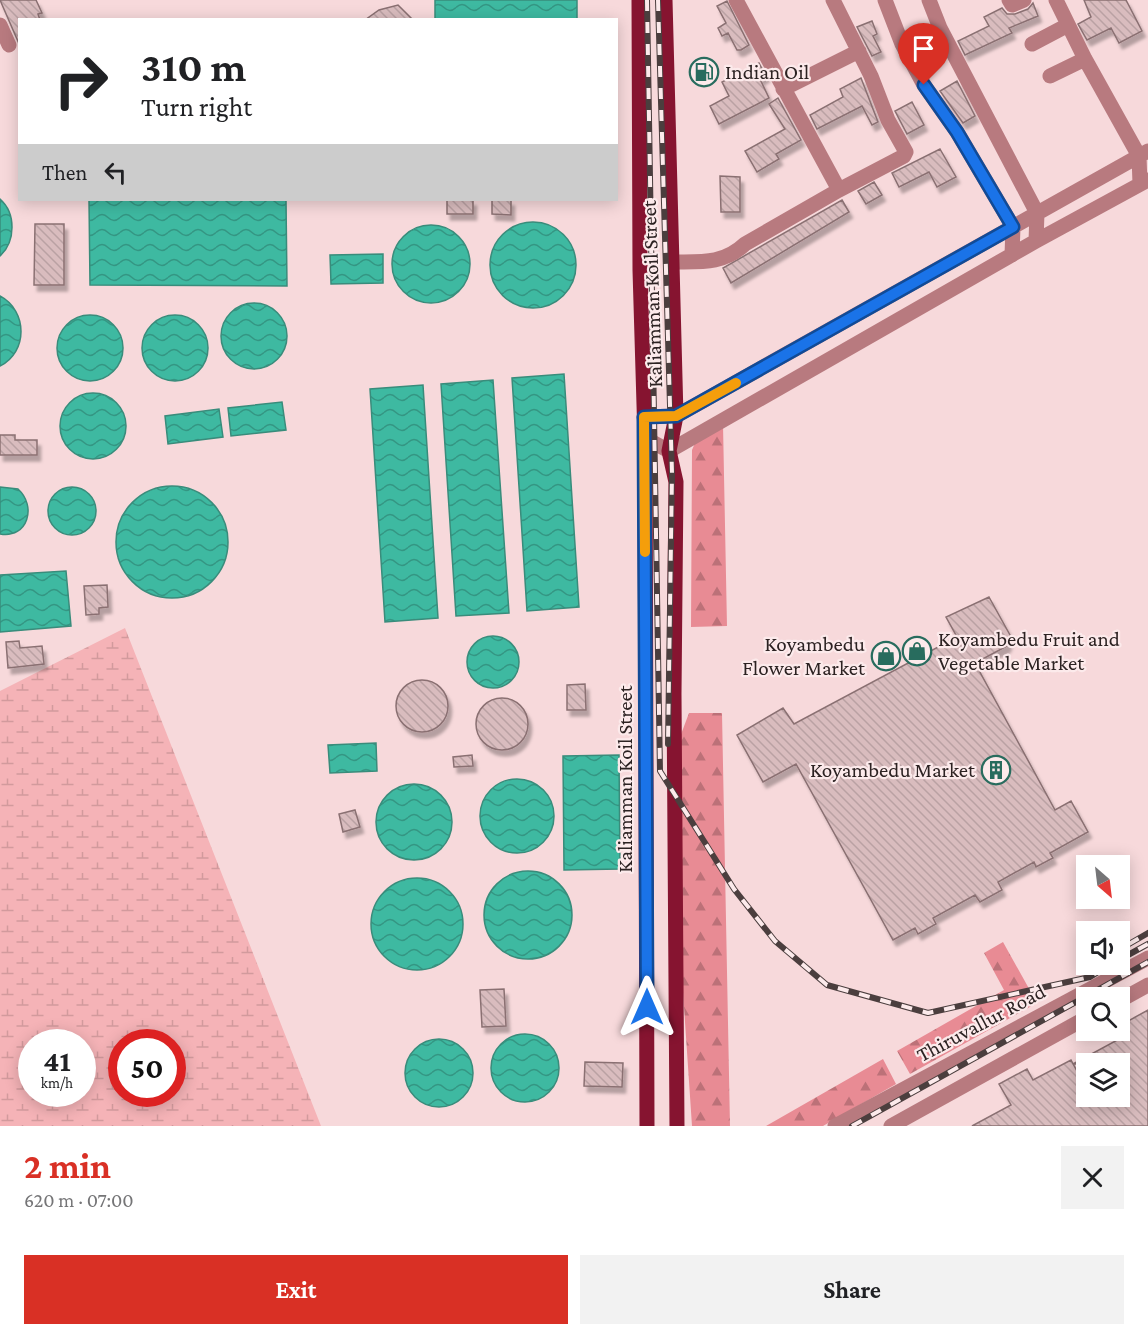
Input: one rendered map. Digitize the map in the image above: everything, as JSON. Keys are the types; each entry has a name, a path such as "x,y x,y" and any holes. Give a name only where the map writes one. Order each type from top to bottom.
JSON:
{"main road":[{"name":"Kaliamman Koil Street","path":"639,0 640,270 645,438 647,1126"},
{"name":"Kaliamman Koil Street","path":"665,0 674,262 676,416 669,451 676,482 674,694 677,1126"}],"street":[{"path":"736,0 839,190"},
{"path":"674,262 712,262 736,252 839,190 904,156 906,152 888,120 859,51 833,0"},
{"path":"885,0 902,44 924,85 957,132 1013,227 1012,255"},
{"path":"928,0 940,28 1037,213 1036,241"},
{"path":"1009,0 1012,5 1024,0"},
{"path":"645,438 669,451 1036,241 1144,182 1144,153 1084,59 1056,0"},
{"path":"0,25 9,45"},
{"path":"1032,44 1068,25"},
{"path":"783,89 859,51"},
{"path":"1050,76 1084,59"},
{"path":"644,417 676,416 1144,153"},
{"name":"Thiruvallur Road","path":"835,1126 1148,958"},
{"path":"1130,995 1148,985"},
{"path":"891,1126 1076,1024"}],"green space":[{"path":"723,424 727,626 691,627 692,450 695,443"},
{"path":"125,628 321,1126 0,1126 0,691"},
{"path":"689,713 722,713 730,1126 692,1126 668,769"},
{"path":"1003,942 1037,1003 910,1074 897,1051 1004,990 984,953"},
{"path":"883,1059 896,1084 823,1126 766,1126"}],"water":[{"path":"435,0 577,0 577,18 435,18"},
{"path":"0,199 9,212 12,227 9,243 0,256"},
{"path":"89,201 286,201 287,286 90,285"},
{"path":"533,222 549,226 563,235 572,249 576,265 572,281 563,295 549,304 533,308 517,304 503,295 494,281 490,265 494,249 503,235 517,226"},
{"path":"431,225 446,228 463,242 470,264 467,279 453,296 431,303 416,300 399,286 392,264 395,249 409,232"},
{"path":"383,254 383,283 331,284 330,255"},
{"path":"0,296 16,311 21,331 16,351 0,366"},
{"path":"254,303 267,306 277,313 284,323 287,336 284,349 277,359 267,366 254,369 241,366 231,359 224,349 221,336 224,323 231,313 241,306"},
{"path":"90,315 103,318 113,325 120,335 123,348 120,361 113,371 103,378 90,381 77,378 67,371 60,361 57,348 60,335 67,325 77,318"},
{"path":"175,315 188,318 198,325 205,335 208,348 205,361 198,371 188,378 175,381 162,378 152,371 145,361 142,348 145,335 152,325 162,318"},
{"path":"564,374 579,607 527,611 512,378"},
{"path":"493,380 509,613 456,616 441,384"},
{"path":"423,385 438,618 385,622 370,389"},
{"path":"93,393 106,396 116,403 123,413 126,426 123,439 116,449 106,456 93,459 80,456 70,449 63,439 60,426 63,413 70,403 80,396"},
{"path":"282,402 286,430 231,436 228,408"},
{"path":"219,409 223,437 168,444 165,416"},
{"path":"172,486 194,490 212,502 224,520 228,542 224,564 212,582 194,594 172,598 150,594 132,582 120,564 116,542 120,520 132,502 150,490"},
{"path":"0,487 18,489 27,504 27,520 17,531 10,534 0,534"},
{"path":"67,487 77,487 89,494 96,506 96,516 89,528 77,535 67,535 52,524 48,516 48,506 59,491"},
{"path":"66,571 71,626 0,632 0,575"},
{"path":"493,636 503,638 511,644 517,652 519,662 517,672 511,680 503,686 493,688 483,686 475,680 469,672 467,662 469,652 475,644 483,638"},
{"path":"376,743 377,771 330,773 328,745"},
{"path":"619,755 620,869 564,870 563,756"},
{"path":"517,779 531,782 543,790 551,802 554,816 551,830 543,842 531,850 517,853 503,850 491,842 483,830 480,816 483,802 491,790 503,782"},
{"path":"414,784 428,787 441,795 449,808 452,822 449,836 441,849 428,857 414,860 400,857 387,849 379,836 376,822 379,808 387,795 400,787"},
{"path":"528,871 545,875 559,884 568,898 572,915 568,932 559,946 545,955 528,959 511,955 497,946 488,932 484,915 488,898 497,884 511,875"},
{"path":"417,878 435,881 450,891 460,906 463,924 460,942 450,957 435,967 417,970 399,967 384,957 374,942 371,924 374,906 384,891 399,881"},
{"path":"518,1034 532,1034 544,1039 554,1049 559,1068 554,1087 544,1097 532,1102 518,1102 506,1097 496,1087 491,1075 491,1061 496,1049 506,1039"},
{"path":"446,1039 458,1045 467,1054 473,1066 471,1086 463,1097 446,1107 432,1107 415,1097 407,1086 405,1066 415,1049 426,1041"}],"building":[{"path":"0,0 36,0 42,13 38,14 39,18 18,18 18,41"},
{"path":"1084,0 1126,0 1142,31 1119,43 1111,28 1087,40 1078,24 1091,17"},
{"path":"727,1 749,45 741,50 737,50 728,33 722,36 718,28 726,23 717,6"},
{"path":"1033,3 1038,16 1009,28 1012,33 965,55 958,41 989,26 984,17 1002,8 1007,14 1015,14 1028,9"},
{"path":"398,5 411,18 368,18 379,10"},
{"path":"872,21 877,34 873,36 881,52 872,56 857,27"},
{"path":"759,63 766,76 760,79 769,98 719,124 710,106 729,96 722,82"},
{"path":"861,78 878,122 872,125 862,106 817,129 810,115 843,97 840,89"},
{"path":"957,81 975,116 963,123 940,91"},
{"path":"778,98 801,140 776,154 779,159 757,172 745,151 785,129 769,104"},
{"path":"912,102 924,125 907,134 895,111"},
{"path":"940,149 956,177 937,187 929,172 899,187 892,173"},
{"path":"720,176 740,177 740,212 721,212"},
{"path":"874,182 882,195 866,204 858,191"},
{"path":"842,200 849,212 731,283 723,268"},
{"path":"447,201 473,201 473,214 447,214"},
{"path":"492,201 511,201 511,215 492,214"},
{"path":"35,224 64,224 64,285 34,285"},
{"path":"0,435 15,435 15,440 37,440 37,455 0,455"},
{"path":"107,585 108,607 99,608 99,614 86,615 84,586"},
{"name":"Koyambedu Market","path":"989,597 1010,635 1007,646 975,663 1055,810 1071,801 1088,832 1050,853 1053,858 1036,867 1034,862 998,882 1002,890 980,902 975,895 933,918 936,924 918,934 915,928 893,940 796,764 763,782 737,735 783,708 794,724 957,637 946,617"},
{"path":"19,641 20,648 42,646 44,664 8,668 6,642"},
{"path":"417,680 427,680 441,687 448,706 441,725 427,732 417,732 407,728 400,721 396,711 396,701 400,691 407,684"},
{"path":"585,684 586,710 567,710 567,685"},
{"path":"497,698 507,698 521,705 528,724 521,743 507,750 497,750 487,746 480,739 476,729 476,719 480,709 487,702"},
{"path":"472,755 473,766 454,767 453,757"},
{"path":"355,810 360,827 343,832 339,814"},
{"path":"504,989 506,1026 482,1027 480,990"},
{"path":"1148,1010 1148,1126 972,1126 1011,1105 999,1084 1027,1069 1033,1080 1071,1060 1076,1070 1076,1107 1130,1107 1130,1053 1093,1053 1116,1041 1130,1041 1130,1020"},
{"path":"585,1062 623,1063 622,1087 584,1086"}],"railway":[{"path":"647,0 660,771 734,889 775,941 827,985 928,1013 1093,975"},
{"path":"658,0 672,473 668,744"},
{"path":"1130,943 1148,933"},
{"path":"1130,954 1148,944"},
{"path":"852,1126 1148,962"}],"slow traffic":[{"path":"645,552 644,417 676,416 736,383"}],"place":[{"name":"Indian Oil","path":"704,72"},
{"name":"Koyambedu Fruit and Vegetable Market","path":"917,651"},
{"name":"Koyambedu Flower Market","path":"886,656"},
{"name":"Koyambedu Market","path":"996,770"}],"route":[{"path":"647,1007 644,417 676,416 1013,227 957,132 924,85"}]}
